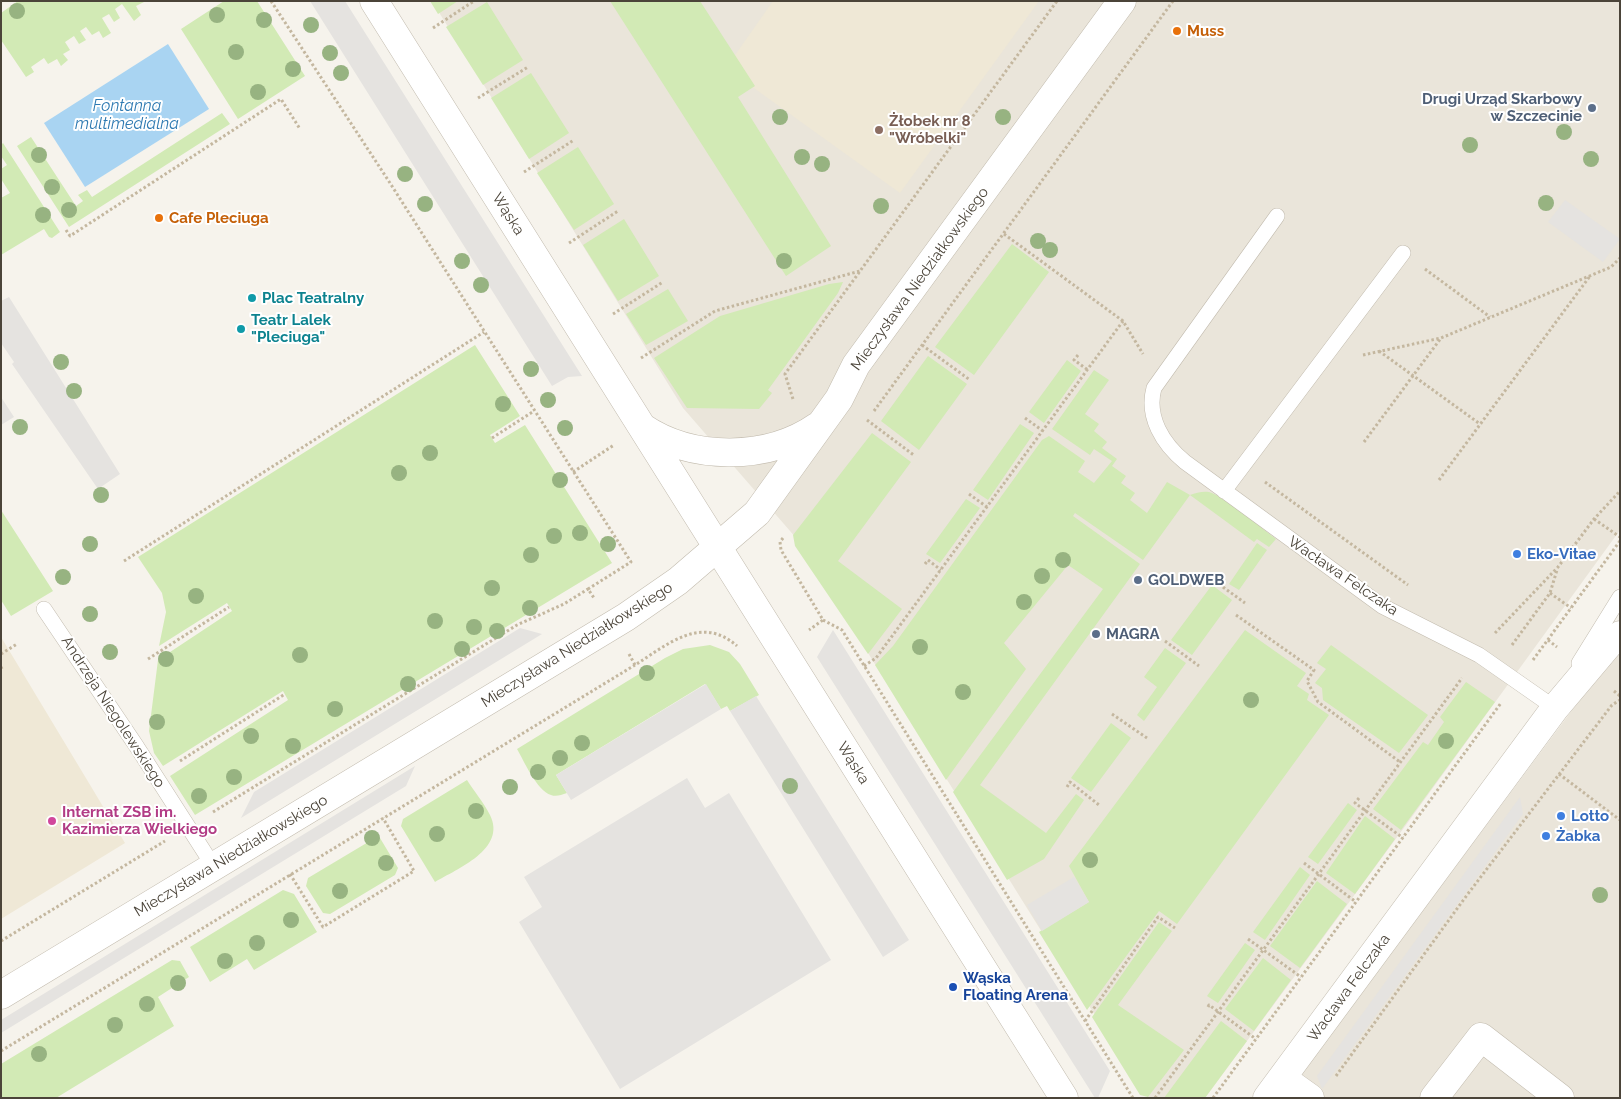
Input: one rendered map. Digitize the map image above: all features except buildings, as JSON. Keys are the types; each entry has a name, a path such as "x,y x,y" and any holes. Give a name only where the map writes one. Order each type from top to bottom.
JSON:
{"street":[{"name":"Wąska","path":"374,1 632,434 718,548 1064,1098"},
{"name":"Mieczysława Niedziałkowskiego","path":"1,995 626,617 678,582 718,548 757,513 839,399 856,365 1122,1"},
{"path":"632,434 655,435 681,445 736,453 776,446 808,432 822,423"},
{"name":"Wacława Felczaka","path":"1275,1088 1555,708 1609,644 1620,635"},
{"path":"1434,1098 1481,1037 1560,1098"},
{"path":"1275,1088 1320,1091"}],"lane":[{"path":"1159,380 1277,216"},
{"path":"1224,491 1403,253"},
{"name":"Wacława Felczaka","path":"1159,380 1151,398 1153,416 1162,436 1177,456 1382,606 1479,655 1555,708"},
{"path":"1555,708 1578,664 1620,597"},
{"name":"Andrzeja Niegolewskiego","path":"44,609 214,867"}],"path":[{"path":"1,941 517,625 564,604 631,562 271,1"},
{"path":"434,28 474,1"},
{"path":"798,403 793,399 785,374 1057,1"},
{"path":"862,428 1173,1"},
{"path":"429,21 438,36"},
{"path":"478,98 528,67"},
{"path":"473,90 483,106"},
{"path":"66,230 70,236 281,99 300,129"},
{"path":"234,122 238,127"},
{"path":"529,180 524,172 574,140"},
{"path":"569,243 618,211"},
{"path":"1004,234 1123,321 1159,380"},
{"path":"564,235 574,251"},
{"path":"1403,253 1491,318"},
{"path":"1357,356 1441,338 1611,267 1620,258"},
{"path":"641,358 715,311 861,270"},
{"path":"1438,480 1590,275"},
{"path":"613,314 664,282"},
{"path":"608,306 618,321"},
{"path":"864,666 876,658 1123,321"},
{"path":"124,561 484,332"},
{"path":"1364,442 1441,338"},
{"path":"922,345 970,380"},
{"path":"636,351 646,366"},
{"path":"1379,352 1480,424"},
{"path":"1078,355 1074,360 1088,370"},
{"path":"788,406 793,399"},
{"path":"492,438 534,411"},
{"path":"1024,418 1043,431"},
{"path":"867,420 915,456"},
{"path":"573,472 632,434"},
{"path":"1243,465 1416,591"},
{"path":"1499,628 1558,567 1594,519 1620,491"},
{"path":"970,494 987,507"},
{"path":"1594,519 1620,537"},
{"path":"786,531 780,542 781,550 823,620 842,630 1133,1098"},
{"path":"1532,662 1620,542"},
{"path":"925,564 928,560 941,570"},
{"path":"1510,647 1550,593 1558,567"},
{"path":"1220,577 1216,582 1244,604"},
{"path":"588,589 595,600"},
{"path":"1550,593 1571,608"},
{"path":"148,659 229,607"},
{"path":"1236,615 1314,670 1307,681 1318,702 1400,762"},
{"path":"802,634 823,620"},
{"path":"1,1050 684,635 699,632 727,637 737,645 742,653"},
{"path":"1165,641 1199,666"},
{"path":"1,654 17,644"},
{"path":"627,652 635,664"},
{"path":"1155,1098 1467,671"},
{"path":"1613,690 1620,696"},
{"path":"156,777 285,694"},
{"path":"1213,1098 1505,698"},
{"path":"1320,1091 1612,705 1620,700"},
{"path":"1112,714 1147,738"},
{"path":"1560,774 1620,820"},
{"path":"1067,786 1070,782 1099,805"},
{"path":"1359,798 1355,803 1403,838"},
{"path":"290,874 323,926 414,871 383,818"},
{"path":"1304,863 1356,902"},
{"path":"1085,1021 1158,917 1175,928"},
{"path":"1248,939 1301,977"},
{"path":"1208,1007 1209,1005 1256,1039"}],"shaded area":[{"path":"310,1 345,1 582,376 568,377 552,386"},
{"path":"432,1 1620,1 1620,530 1205,1098 1148,1098 1045,937 797,539 683,408"},
{"name":"Żłobek nr 8 \"Wróbelki\"","path":"773,1 1039,1 900,193 726,68"},
{"path":"1565,200 1620,239 1603,262 1548,222"},
{"path":"9,297 120,474 98,489 12,364 14,362 1,343 1,301"},
{"path":"1,397 14,417 1,425"},
{"path":"520,628 542,634 241,818 254,792"},
{"path":"833,630 1110,1071 1098,1098 1095,1098 817,657"},
{"path":"1,637 125,843 1,919"},
{"path":"1620,646 1620,1098 1280,1098 1338,1024"},
{"path":"706,684 721,709 571,800 556,775"},
{"path":"756,696 909,940 883,957 730,711"},
{"path":"415,766 406,786 1,1033 1,1020"},
{"path":"687,778 705,808 729,793 831,960 620,1089 519,922 542,907 524,877"},
{"path":"1520,797 1523,814 1322,1089 1317,1076"},
{"path":"1074,877 1089,902 1042,931 1027,905"}],"green space":[{"path":"18,1 144,2 136,6 141,15 134,21 122,4 115,9 120,18 114,22 109,14 102,18 111,33 103,38 99,31 92,35 86,27 80,31 86,40 79,44 74,36 65,42 70,50 63,54 68,60 61,66 57,59 48,64 44,58 31,67 34,72 26,77 1,40 1,13"},
{"path":"224,1 257,1 305,76 238,119 181,29"},
{"path":"430,1 458,1 438,14"},
{"path":"610,1 700,1 755,86 738,97 831,246 786,276"},
{"path":"487,2 523,60 483,85 446,27"},
{"path":"531,73 569,133 529,159 491,98"},
{"path":"222,113 230,124 69,227 17,146 31,137 76,206 83,201 78,195 87,190 92,197"},
{"path":"3,143 60,232 52,238 49,237 44,229 1,255 1,198 10,193 1,179 1,169 7,165 1,156 1,145"},
{"path":"578,147 614,204 574,230 537,173"},
{"path":"624,219 659,276 618,301 583,245"},
{"path":"1012,244 1049,272 974,375 935,347"},
{"path":"843,282 838,293 768,390 772,393 759,409 687,408 654,358 720,316 829,284"},
{"path":"668,289 688,321 646,345 626,314"},
{"path":"475,345 520,416 490,435 495,443 525,425 612,563 195,815 170,776 288,700 283,691 163,766 154,753 149,731 158,660 232,611 227,603 159,646 166,612 162,593 138,557"},
{"path":"928,356 967,384 919,450 881,421"},
{"path":"1067,360 1081,371 1044,423 1029,412"},
{"path":"1094,370 1109,380 1085,414 1099,424 1094,431 1107,442 1102,448 1117,459 1112,466 1126,476 1121,483 1135,493 1130,500 1147,513 1167,482 1190,495 1143,560 1075,513 1073,516 1140,564 980,785 1046,833 1076,794 1084,800 1044,859 1007,880 953,792 1103,589 1068,565 1004,643 1026,669 946,780 875,665 893,646 1042,440 1049,436 1085,461 1078,472 1094,483 1112,461 1094,449 1090,455 1052,429"},
{"path":"1020,424 1034,433 988,500 973,490"},
{"path":"872,433 911,462 838,561 902,609 868,654 795,546 793,535"},
{"path":"1199,492 1209,492 1216,495 1276,539 1269,547 1257,539 1254,542 1190,495"},
{"path":"966,499 980,508 940,563 926,554"},
{"path":"1,510 53,591 11,616 1,600"},
{"path":"1257,543 1267,550 1239,590 1229,584"},
{"path":"1212,585 1232,600 1192,655 1171,640"},
{"path":"1245,630 1306,673 1297,686 1309,694 1307,700 1329,715 1177,924 1159,911 1087,1010 1039,932 1089,902 1069,866"},
{"path":"710,645 729,652 740,664 759,695 730,711 727,706 721,709 705,684 556,775 567,793 553,796 541,788 531,775 517,749 665,658 683,649"},
{"path":"1331,645 1428,715 1399,753 1323,700 1322,688 1315,683 1326,669 1317,663"},
{"path":"1165,648 1186,663 1144,721 1137,715 1157,687 1144,677"},
{"path":"1466,682 1495,702 1401,830 1373,809 1423,742 1428,745 1444,722 1440,717"},
{"path":"1111,723 1131,738 1091,792 1071,778"},
{"path":"467,780 490,815 493,827 492,838 486,848 467,864 435,882 401,826 403,819"},
{"path":"1348,803 1357,810 1318,864 1308,857"},
{"path":"1365,816 1395,839 1355,894 1326,873"},
{"path":"375,838 380,838 398,868 395,875 330,914 323,913 306,886 308,878"},
{"path":"1300,867 1310,875 1265,940 1253,932"},
{"path":"1317,881 1347,904 1300,968 1270,946"},
{"path":"283,890 294,894 317,932 254,970 247,959 210,982 190,947"},
{"path":"1159,922 1172,931 1118,1005 1184,1050 1148,1097 1140,1095 1092,1017"},
{"path":"1245,943 1255,950 1218,1003 1207,996"},
{"path":"1263,958 1291,980 1254,1031 1225,1009"},
{"path":"172,960 180,961 189,977 158,997 174,1026 56,1098 1,1098 1,1064"},
{"path":"1221,1021 1247,1041 1205,1098 1164,1098"}],"water":[{"name":"Fontanna multimedialna","path":"168,44 209,109 85,187 44,123"}],"place":[{"name":"Muss","path":"1177,31"},
{"name":"Drugi Urząd Skarbowy w Szczecinie","path":"1592,108"},
{"name":"Żłobek nr 8 \"Wróbelki\"","path":"879,130"},
{"name":"Cafe Pleciuga","path":"159,218"},
{"name":"Plac Teatralny","path":"252,298"},
{"name":"Teatr Lalek \"Pleciuga\"","path":"241,329"},
{"name":"Eko-Vitae","path":"1517,554"},
{"name":"GOLDWEB","path":"1138,580"},
{"name":"MAGRA","path":"1096,634"},
{"name":"Lotto","path":"1561,816"},
{"name":"Internat ZSB im. Kazimierza Wielkiego","path":"52,821"},
{"name":"Żabka","path":"1546,836"},
{"name":"Wąska Floating Arena","path":"953,987"}]}
